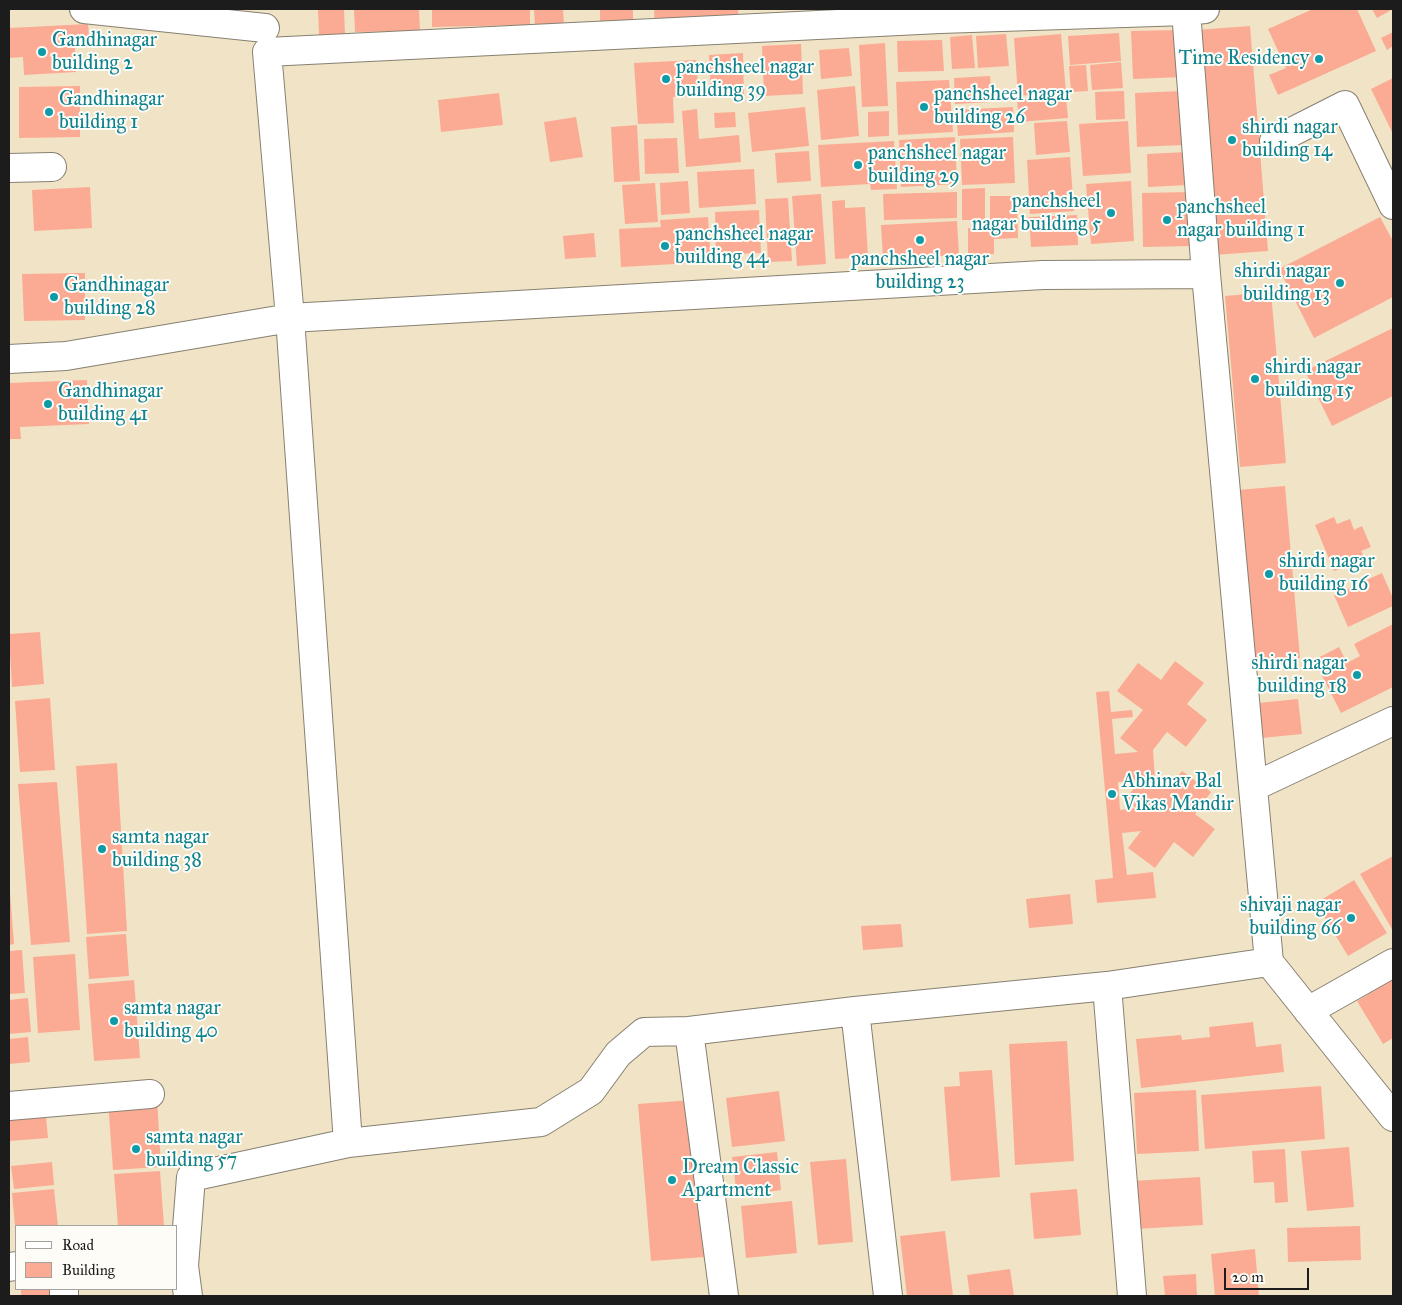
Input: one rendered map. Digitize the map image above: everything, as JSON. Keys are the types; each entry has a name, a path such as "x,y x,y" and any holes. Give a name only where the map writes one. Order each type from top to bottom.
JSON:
{"street":[{"path":"84,9 127,11 265,30 1196,10 1206,274 1269,962 1393,1117"},
{"path":"265,30 290,318 348,1143"},
{"path":"1274,141 1345,105 1393,205"},
{"path":"9,168 52,166"},
{"path":"9,359 66,356 290,318 1043,275 1206,274"},
{"path":"1253,787 1393,722"},
{"path":"188,1296 181,1251 190,1177 348,1143 542,1122 591,1091 618,1054 644,1032 689,1031 855,1011 1107,986 1269,962"},
{"path":"1308,1011 1393,963"},
{"path":"1107,986 1132,1296"},
{"path":"855,1011 888,1296"},
{"path":"689,1031 724,1296"},
{"path":"9,1106 150,1094"}],"building":[{"path":"318,9 344,9 345,34 319,35"},
{"path":"354,9 419,9 420,31 355,32"},
{"path":"432,9 530,9 530,25 432,27"},
{"path":"534,9 563,9 564,26 535,27"},
{"path":"600,9 633,9 633,27 600,28"},
{"path":"654,9 738,9 739,21 655,27"},
{"name":"Time Residency","path":"1313,9 1357,9 1376,51 1278,95 1269,75 1286,68 1268,29"},
{"path":"1372,9 1393,9 1377,18"},
{"name":"Gandhinagar building 2","path":"88,24 90,46 75,47 76,72 24,75 23,57 9,58 9,28"},
{"name":"shirdi nagar building 14","path":"1250,26 1268,251 1214,255 1196,30"},
{"path":"1180,30 1182,77 1133,79 1131,31"},
{"path":"1393,32 1393,46 1387,50 1381,38"},
{"path":"1119,33 1121,61 1070,65 1068,36"},
{"path":"1006,34 1009,66 978,68 976,36"},
{"path":"1061,34 1066,92 1018,96 1014,38"},
{"path":"972,35 975,68 952,69 950,37"},
{"path":"942,40 944,71 898,72 897,41"},
{"path":"885,43 888,106 862,107 859,45"},
{"path":"801,44 803,94 764,96 762,46"},
{"path":"849,48 852,76 821,79 819,50"},
{"path":"743,53 744,97 711,98 709,55"},
{"name":"panchsheel nagar building 39","path":"696,60 699,96 673,97 674,123 638,124 634,63"},
{"path":"1121,62 1123,88 1092,90 1090,65"},
{"path":"1086,65 1088,91 1071,92 1069,66"},
{"path":"990,76 992,102 955,104 954,78"},
{"path":"1393,78 1393,134 1371,89"},
{"name":"panchsheel nagar building 26","path":"949,80 953,132 898,135 896,82"},
{"name":"Gandhinagar building 1","path":"80,86 80,137 19,138 19,87"},
{"path":"855,86 859,136 821,140 817,90"},
{"path":"1124,91 1125,119 1096,120 1095,92"},
{"path":"1182,91 1184,145 1137,147 1135,93"},
{"path":"499,93 503,125 441,132 438,100"},
{"path":"1066,96 1068,118 1019,122 1017,100"},
{"path":"805,107 809,146 752,152 748,113"},
{"path":"1013,107 1014,132 958,136 956,110"},
{"path":"697,109 699,139 739,135 741,162 686,167 682,111"},
{"path":"889,111 889,136 868,137 868,112"},
{"path":"735,112 736,127 715,128 714,113"},
{"path":"576,117 583,157 550,162 544,122"},
{"path":"1067,121 1070,152 1036,155 1034,123"},
{"path":"1128,121 1131,173 1083,176 1079,124"},
{"path":"637,125 640,181 614,182 611,127"},
{"path":"955,137 957,184 901,187 899,140"},
{"path":"1013,137 1015,183 962,185 960,139"},
{"path":"677,138 679,173 645,174 644,139"},
{"name":"panchsheel nagar building 29","path":"894,141 897,189 871,190 870,184 821,187 818,145"},
{"path":"809,151 811,181 777,183 775,153"},
{"path":"1186,152 1188,185 1148,187 1147,154"},
{"path":"1070,157 1074,211 1030,214 1027,160"},
{"path":"754,169 756,204 699,208 697,172"},
{"path":"688,181 690,213 661,215 660,183"},
{"name":"panchsheel nagar building 5","path":"1131,181 1134,241 1091,244 1086,184"},
{"path":"655,183 658,222 625,224 622,185"},
{"path":"90,187 92,228 34,231 32,190"},
{"path":"985,188 985,220 962,220 962,189"},
{"path":"957,192 957,218 884,220 883,194"},
{"name":"panchsheel nagar building 1","path":"1191,192 1193,246 1143,247 1142,193"},
{"path":"821,194 826,264 797,266 792,196"},
{"path":"990,196 1017,196 1018,238 994,239 994,254 968,255 968,228 990,228"},
{"path":"788,198 792,261 768,262 765,199"},
{"path":"845,200 845,208 865,207 868,257 835,259 832,201"},
{"path":"759,210 761,253 716,255 715,212"},
{"path":"1077,215 1078,245 1031,247 1029,217"},
{"name":"panchsheel nagar building 44","path":"708,217 711,262 621,267 619,229 661,227 660,220"},
{"name":"shirdi nagar building 13","path":"1380,217 1393,241 1393,297 1314,338 1279,269"},
{"name":"panchsheel nagar building 23","path":"957,221 959,255 883,259 881,225"},
{"path":"594,233 596,257 565,259 563,236"},
{"name":"Gandhinagar building 28","path":"85,273 85,320 24,321 22,274"},
{"name":"shirdi nagar building 15","path":"1271,292 1286,463 1240,467 1225,296"},
{"path":"1393,328 1393,396 1332,426 1305,371"},
{"name":"Gandhinagar building 41","path":"87,380 89,424 20,427 21,439 9,439 9,383"},
{"name":"shirdi nagar building 16","path":"1285,486 1300,658 1253,662 1238,490"},
{"path":"1334,517 1337,524 1350,519 1354,530 1362,526 1371,547 1361,551 1365,559 1334,571 1315,525"},
{"path":"1382,573 1393,598 1393,606 1348,627 1334,595"},
{"name":"shirdi nagar building 18","path":"1393,624 1393,687 1341,713 1314,660 1339,647 1347,663 1360,656 1354,644"},
{"path":"40,632 44,684 12,687 9,634"},
{"path":"1175,661 1204,683 1187,704 1207,720 1186,747 1167,732 1153,750 1155,779 1168,789 1182,771 1211,792 1195,814 1215,829 1193,857 1174,842 1155,868 1128,848 1141,831 1122,833 1127,875 1153,872 1156,898 1097,903 1095,880 1113,878 1096,692 1109,691 1111,712 1132,710 1133,717 1112,719 1115,754 1138,752 1120,738 1143,710 1117,691 1138,663 1161,680","holes":["1140,780 1125,800 1136,808 1120,810 1118,782"]},
{"path":"50,698 55,770 20,772 15,701"},
{"path":"1298,699 1302,734 1252,739 1249,704"},
{"name":"samta nagar building 38","path":"117,763 127,931 87,934 76,766"},
{"path":"57,782 70,942 31,945 18,784"},
{"path":"1393,856 1393,931 1360,874"},
{"name":"shivaji nagar building 66","path":"1354,880 1387,933 1348,956 1316,903"},
{"path":"9,892 14,944 9,945"},
{"path":"1070,894 1073,924 1029,928 1026,899"},
{"path":"901,924 903,947 863,950 861,926"},
{"path":"126,934 129,976 89,979 86,937"},
{"path":"22,950 25,993 9,994 9,951"},
{"path":"75,954 80,1030 38,1033 33,957"},
{"path":"1393,979 1393,1038 1383,1044 1357,1001"},
{"name":"samta nagar building 40","path":"134,980 140,1058 94,1061 88,984"},
{"path":"28,998 31,1032 9,1034 9,1000"},
{"path":"1253,1022 1256,1047 1281,1044 1284,1072 1141,1088 1136,1039 1181,1035 1182,1040 1210,1037 1209,1027"},
{"path":"28,1037 30,1062 9,1064 9,1039"},
{"path":"1067,1041 1074,1161 1015,1165 1009,1044"},
{"path":"992,1070 1000,1177 951,1181 944,1087 960,1086 959,1072"},
{"path":"1321,1086 1325,1139 1205,1149 1201,1095"},
{"path":"1196,1090 1199,1151 1137,1154 1134,1093"},
{"path":"779,1091 785,1141 732,1147 726,1098"},
{"name":"samta nagar building 57","path":"157,1098 161,1167 113,1170 108,1101"},
{"name":"Dream Classic Apartment","path":"692,1100 705,1257 651,1261 638,1104"},
{"path":"45,1106 48,1138 9,1141 9,1108"},
{"path":"1349,1147 1354,1207 1307,1211 1301,1151"},
{"path":"1285,1149 1288,1202 1275,1203 1274,1182 1254,1183 1252,1151"},
{"path":"777,1152 781,1190 737,1196 732,1157"},
{"path":"846,1159 853,1242 818,1245 810,1162"},
{"path":"52,1162 54,1185 14,1189 11,1166"},
{"path":"160,1171 164,1225 118,1225 114,1174"},
{"path":"1200,1177 1203,1225 1136,1229 1133,1181"},
{"path":"54,1189 58,1225 15,1226 12,1193"},
{"path":"1077,1189 1081,1235 1034,1239 1030,1193"},
{"path":"792,1201 797,1253 746,1258 741,1206"},
{"path":"1360,1226 1361,1260 1288,1262 1287,1228"},
{"path":"945,1231 953,1296 907,1296 900,1236"},
{"path":"1255,1249 1259,1296 1215,1296 1211,1254"},
{"path":"1010,1269 1014,1296 970,1296 967,1275"},
{"path":"1196,1274 1197,1296 1165,1296 1163,1276"},
{"path":"21,1290 56,1290 57,1296 21,1296"}],"place":[{"name":"Gandhinagar building 2","path":"42,52"},
{"name":"Time Residency","path":"1319,59"},
{"name":"panchsheel nagar building 39","path":"666,79"},
{"name":"panchsheel nagar building 26","path":"924,107"},
{"name":"Gandhinagar building 1","path":"49,112"},
{"name":"shirdi nagar building 14","path":"1232,140"},
{"name":"panchsheel nagar building 29","path":"858,165"},
{"name":"panchsheel nagar building 5","path":"1111,213"},
{"name":"panchsheel nagar building 1","path":"1167,220"},
{"name":"panchsheel nagar building 23","path":"920,240"},
{"name":"panchsheel nagar building 44","path":"665,246"},
{"name":"shirdi nagar building 13","path":"1340,283"},
{"name":"Gandhinagar building 28","path":"54,297"},
{"name":"shirdi nagar building 15","path":"1255,379"},
{"name":"Gandhinagar building 41","path":"48,404"},
{"name":"shirdi nagar building 16","path":"1269,574"},
{"name":"shirdi nagar building 18","path":"1357,675"},
{"name":"Abhinav Bal Vikas Mandir","path":"1112,794"},
{"name":"samta nagar building 38","path":"102,849"},
{"name":"shivaji nagar building 66","path":"1351,918"},
{"name":"samta nagar building 40","path":"114,1021"},
{"name":"samta nagar building 57","path":"136,1149"},
{"name":"Dream Classic Apartment","path":"672,1180"}]}
